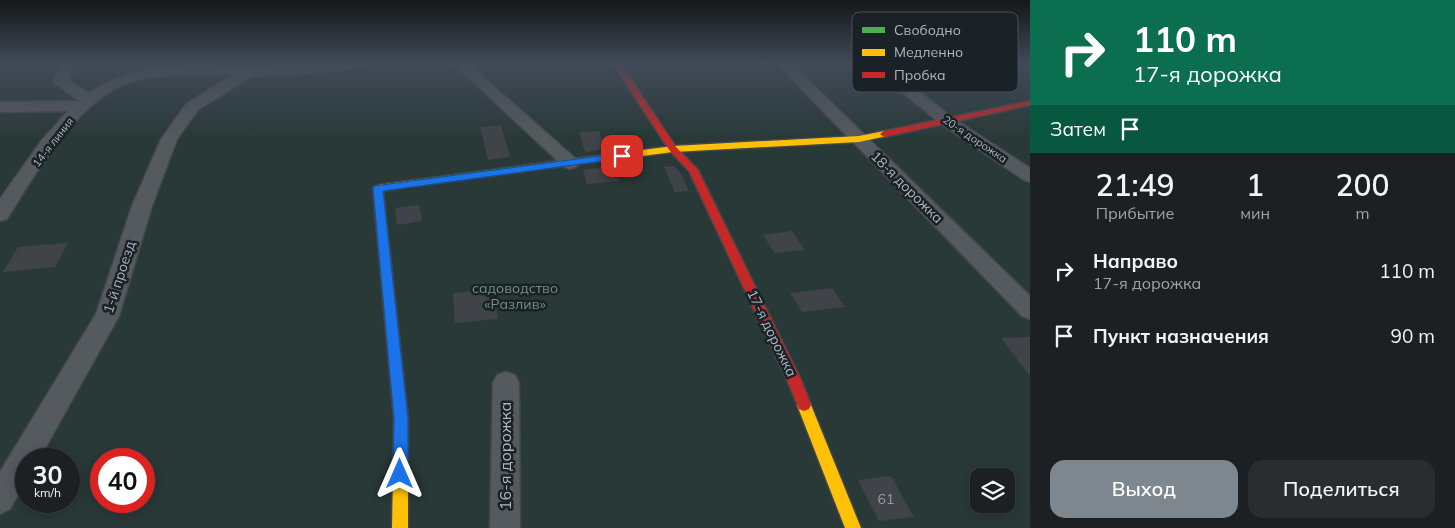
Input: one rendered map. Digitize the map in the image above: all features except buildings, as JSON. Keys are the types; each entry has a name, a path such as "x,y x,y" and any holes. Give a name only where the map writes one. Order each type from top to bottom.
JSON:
{"street":[{"path":"69,89 85,103"},
{"name":"14-я линия","path":"0,214 57,132 85,103 105,89"},
{"name":"1-й проезд","path":"0,499 107,316 142,206 169,139 192,107 221,89"},
{"path":"488,89 570,163"},
{"name":"17-я дорожка","path":"633,89 672,149 694,170 796,382 853,528"},
{"name":"18-я дорожка","path":"809,89 1030,310"},
{"name":"20-я дорожка","path":"910,92 947,121 1030,176"},
{"path":"0,107 85,103"},
{"path":"400,528 401,419 378,188 672,149 859,139 1030,103"},
{"name":"16-я дорожка","path":"505,528 506,384"}],"green space":[{"name":"садоводство «Разлив»","path":"0,89 852,89 852,92 1018,92 1018,89 1030,89 1030,528 0,528"}],"traffic: fast":[{"path":"416,183 619,156"}],"traffic: slow":[{"path":"619,156 673,149 859,139 884,134"},
{"path":"400,528 401,419 378,188 416,183"},
{"path":"804,405 853,528"}],"traffic: jam":[{"path":"633,89 673,149 693,170 795,382 804,405"},
{"path":"884,134 1030,103"}],"route":[{"path":"400,474 401,419 378,188 622,156"}]}
